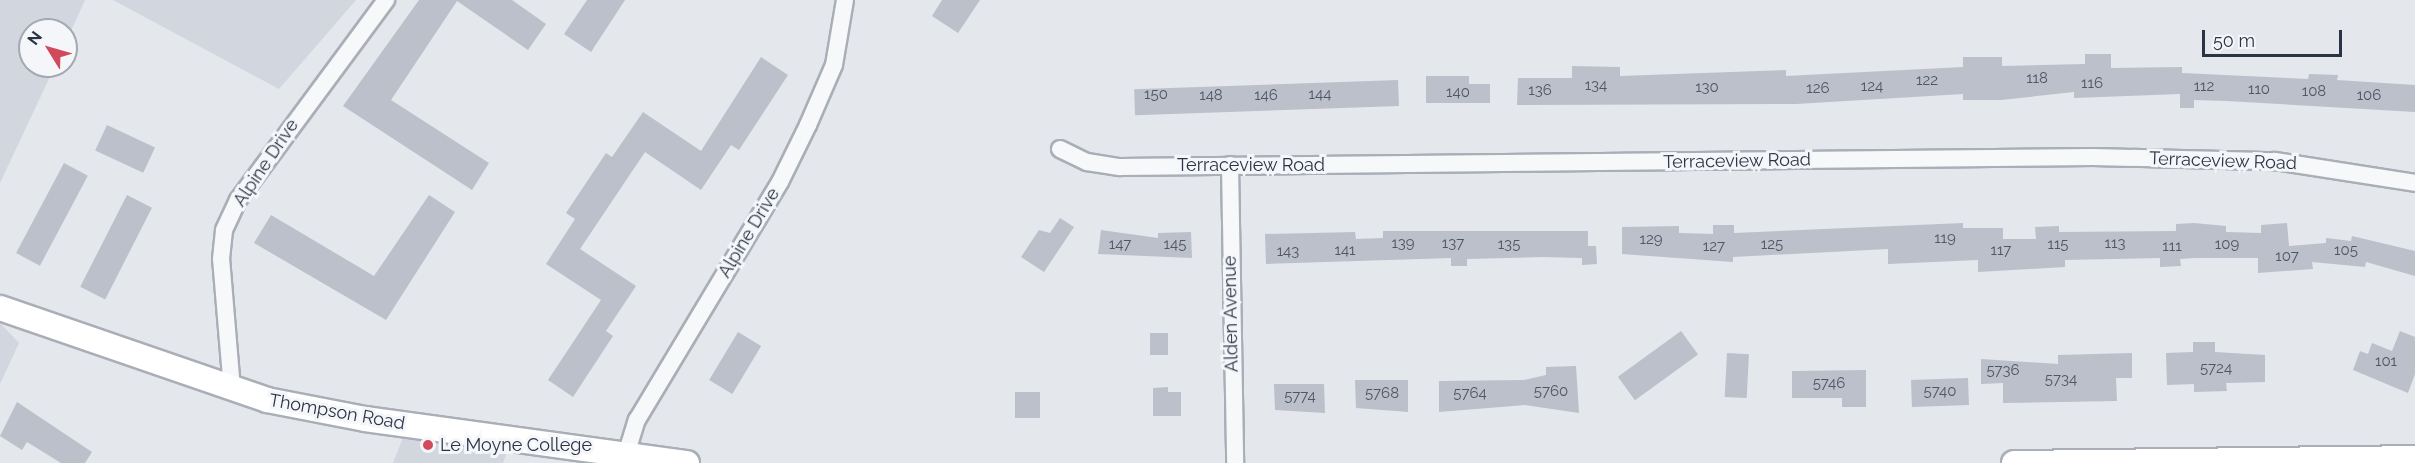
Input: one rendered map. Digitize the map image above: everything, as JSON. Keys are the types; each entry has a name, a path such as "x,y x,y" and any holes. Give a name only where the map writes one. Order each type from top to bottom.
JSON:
{"street":[{"name":"Alpine Drive","path":"232,389 221,260 224,230 238,200 386,0"},
{"name":"Alpine Drive","path":"626,455 637,420 780,182 808,125 834,65 845,0"},
{"name":"Terraceview Road","path":"1060,149 1087,162 1120,167 2093,157 2275,161 2415,183"},
{"name":"Alden Avenue","path":"1230,165 1235,463"},
{"name":"Thompson Road","path":"0,308 232,389 365,419 687,463"},
{"path":"2014,463 2415,458"}],"shaded area":[{"path":"0,0 85,0 77,18 18,18 18,78 49,78 0,183"},
{"path":"113,0 356,0 279,89"},
{"path":"0,323 19,343 0,384"},
{"name":"Le Moyne College","path":"403,438 507,452 503,463 393,463"}],"building":[{"path":"419,0 512,0 546,24 528,50 457,1 391,100 489,163 472,190 343,106"},
{"path":"587,0 625,0 591,52 564,34"},
{"path":"942,0 980,0 958,33 932,16"},
{"path":"2085,54 2111,54 2111,68 2182,67 2182,73 2308,79 2309,74 2338,75 2337,80 2415,85 2415,112 2194,100 2194,108 2180,108 2180,94 2074,98 2074,92 2001,100 1963,100 1963,94 1796,104 1517,105 1518,78 1572,78 1572,66 1620,67 1620,76 1786,70 1786,76 1963,67 1963,57 2002,57 2002,66 2085,64"},
{"path":"761,57 788,75 739,150 731,145 701,190 645,152 580,249 636,286 606,331 613,336 573,397 548,380 601,300 546,264 575,219 566,213 606,153 612,157 643,112 701,151"},
{"path":"1426,76 1469,76 1469,84 1490,84 1490,103 1426,103"},
{"path":"1398,80 1399,106 1135,115 1134,89"},
{"path":"107,125 155,147 143,173 95,150"},
{"path":"64,163 88,176 40,266 16,253"},
{"path":"127,195 152,208 105,299 80,287"},
{"path":"429,195 455,212 386,320 254,243 271,215 374,276"},
{"path":"1060,218 1074,227 1044,272 1021,257 1039,230 1050,233"},
{"path":"1963,223 1963,228 2003,228 2003,239 2036,239 2035,227 2059,226 2059,232 2176,231 2176,224 2194,223 2226,226 2226,232 2261,233 2261,225 2287,223 2289,246 2326,243 2326,238 2351,241 2352,236 2415,251 2415,276 2366,262 2365,267 2312,262 2313,269 2258,273 2258,258 2180,259 2181,266 2160,267 2160,258 2065,260 2065,267 1978,272 1978,260 1888,264 1888,249 1733,257 1733,262 1622,254 1622,227 1679,226 1679,233 1713,234 1713,225 1734,225 1734,233"},
{"path":"1101,230 1158,238 1158,233 1191,232 1192,258 1098,254"},
{"path":"1383,231 1588,231 1588,246 1596,246 1597,264 1582,265 1582,258 1542,257 1467,259 1467,266 1451,266 1451,258 1266,264 1265,234 1355,232 1356,239 1383,238"},
{"path":"1681,331 1698,354 1635,400 1618,377"},
{"path":"2400,331 2415,337 2415,374 2408,393 2353,370 2360,351 2368,354 2372,343 2392,351"},
{"path":"738,332 761,346 732,394 709,380"},
{"path":"1150,333 1168,333 1168,355 1150,355"},
{"path":"2193,342 2215,342 2215,352 2265,355 2265,382 2226,383 2227,391 2194,392 2194,384 2167,385 2166,353 2193,352"},
{"path":"1727,353 1749,354 1747,398 1725,397"},
{"path":"2132,353 2132,378 2116,378 2117,401 2003,403 2003,383 1981,384 1981,359 2058,364 2058,355"},
{"path":"1576,366 1579,413 1525,405 1439,412 1439,381 1524,380 1546,375 1546,367"},
{"path":"1866,370 1866,407 1842,407 1842,398 1792,398 1792,371"},
{"path":"1968,378 1969,405 1912,407 1911,380"},
{"path":"1355,380 1408,380 1408,412 1356,408"},
{"path":"1274,384 1324,384 1325,413 1275,410"},
{"path":"1168,387 1168,392 1181,392 1181,416 1153,416 1153,388"},
{"path":"1015,392 1040,392 1040,418 1015,418"},
{"path":"17,402 92,452 85,463 61,463 27,442 22,450 0,436"}],"place":[{"name":"Le Moyne College","path":"428,445"}]}
